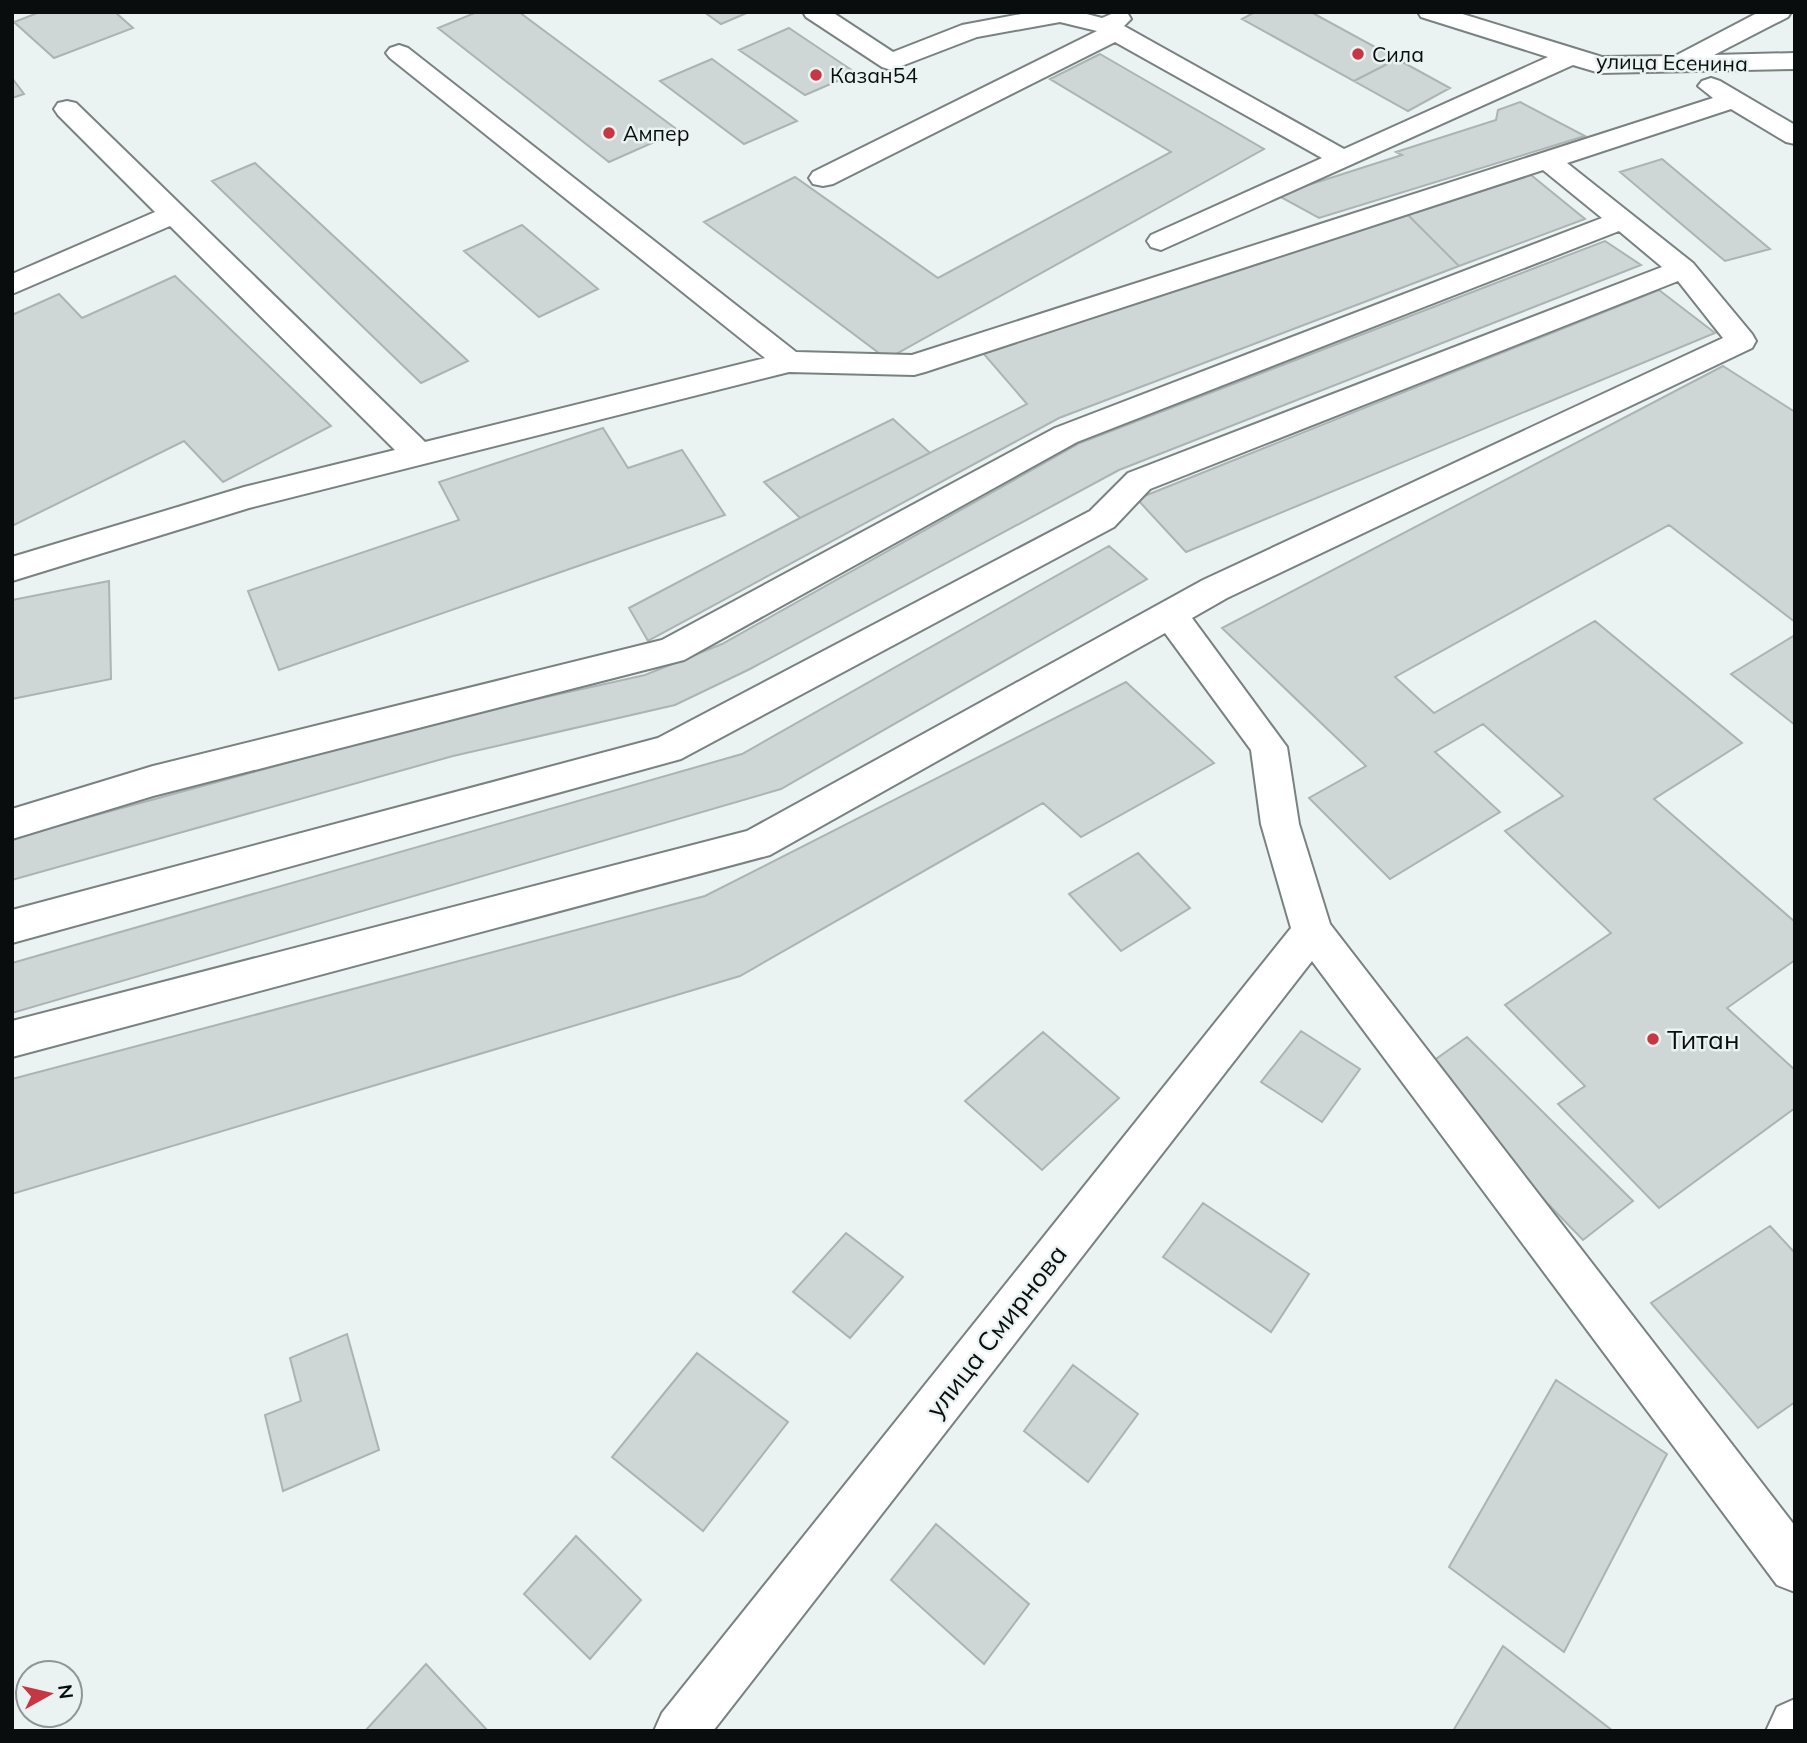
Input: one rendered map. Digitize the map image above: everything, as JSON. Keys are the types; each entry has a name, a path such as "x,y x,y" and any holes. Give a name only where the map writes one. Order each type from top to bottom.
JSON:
{"street":[{"path":"815,12 891,62 971,30 1060,15 1118,23 1343,159"},
{"name":"улица Есенина","path":"1430,12 1600,65 1795,61"},
{"path":"1779,12 1677,64 1795,136"},
{"path":"823,178 1118,23"},
{"path":"399,53 789,362"},
{"path":"1161,241 1572,56"},
{"path":"12,569 244,498 789,362 914,365 1732,100"},
{"path":"67,109 419,454"},
{"path":"12,1039 757,844 1214,589 1741,341 1683,268 1547,160"},
{"path":"12,285 174,214"},
{"path":"12,824 153,781 672,651 1066,435 1623,220"},
{"path":"12,927 668,749 1102,519 1139,481 1683,268"},
{"path":"1170,614 1269,747 1280,824 1312,931 1795,1567"},
{"name":"улица Смирнова","path":"680,1731 1312,931"},
{"path":"1792,1731 1795,1725"}],"building":[{"path":"40,12 115,12 133,28 54,58 14,22"},
{"path":"477,12 519,12 679,131 609,162 438,28"},
{"path":"704,12 749,12 721,24"},
{"path":"1255,12 1311,12 1397,59 1354,81 1242,19"},
{"path":"789,28 856,73 805,95 739,50"},
{"path":"1100,54 1264,149 887,359 704,222 795,177 938,278 1171,152 1050,79"},
{"path":"712,59 797,121 744,144 660,81"},
{"path":"1397,59 1450,88 1408,111 1354,81"},
{"path":"12,78 24,94 12,98"},
{"path":"1520,102 1585,136 1319,218 1277,195 1402,155 1396,152 1496,120 1498,110"},
{"path":"1662,159 1770,249 1725,261 1620,172"},
{"path":"255,163 468,361 421,383 212,181"},
{"path":"1531,175 1585,219 1459,266 1408,215"},
{"path":"1408,215 1459,266 1059,418 648,641 629,608 1027,404 983,353"},
{"path":"522,225 598,289 539,317 464,251"},
{"path":"1605,241 1641,265 1119,470 750,669 675,705 453,756 12,880 12,838 448,719 645,675 722,644 1080,443"},
{"path":"175,276 331,426 223,482 184,441 12,526 12,315 59,294 82,318"},
{"path":"1659,290 1715,333 1186,552 1137,499"},
{"path":"1723,366 1795,412 1795,622 1669,525 1395,677 1434,713 1595,621 1742,743 1654,799 1795,922 1795,960 1727,1008 1795,1070 1795,1108 1659,1208 1558,1104 1585,1086 1505,1005 1611,933 1505,831 1563,796 1483,724 1435,752 1500,812 1390,879 1309,798 1366,766 1222,628"},
{"path":"893,419 930,453 800,518 764,482"},
{"path":"603,428 628,468 682,450 725,515 279,670 248,591 459,520 439,482"},
{"path":"1109,546 1147,579 781,789 12,1013 12,963 742,754"},
{"path":"109,581 111,679 12,699 12,600"},
{"path":"1795,635 1795,725 1731,674"},
{"path":"1126,682 1214,763 1081,837 1043,803 740,976 12,1194 12,1079 705,896"},
{"path":"1138,853 1190,908 1121,951 1069,894"},
{"path":"1301,1031 1360,1069 1322,1122 1261,1082"},
{"path":"1043,1032 1119,1098 1042,1170 965,1101"},
{"path":"1467,1037 1633,1201 1583,1240 1419,1071"},
{"path":"1203,1203 1309,1274 1271,1332 1163,1257"},
{"path":"1770,1226 1795,1253 1795,1402 1758,1428 1651,1303"},
{"path":"846,1233 903,1277 850,1338 793,1292"},
{"path":"347,1334 379,1450 283,1491 265,1415 301,1401 290,1358"},
{"path":"697,1353 788,1422 703,1531 612,1457"},
{"path":"1073,1365 1138,1414 1088,1482 1024,1431"},
{"path":"1556,1380 1667,1454 1564,1652 1449,1567"},
{"path":"936,1524 1029,1604 984,1664 891,1580"},
{"path":"576,1536 641,1600 590,1659 524,1594"},
{"path":"1503,1646 1613,1731 1453,1731"},
{"path":"426,1664 488,1731 365,1731"}],"place":[{"name":"Сила","path":"1358,54"},
{"name":"Казан54","path":"816,75"},
{"name":"Ампер","path":"609,133"},
{"name":"Титан","path":"1653,1039"}]}
